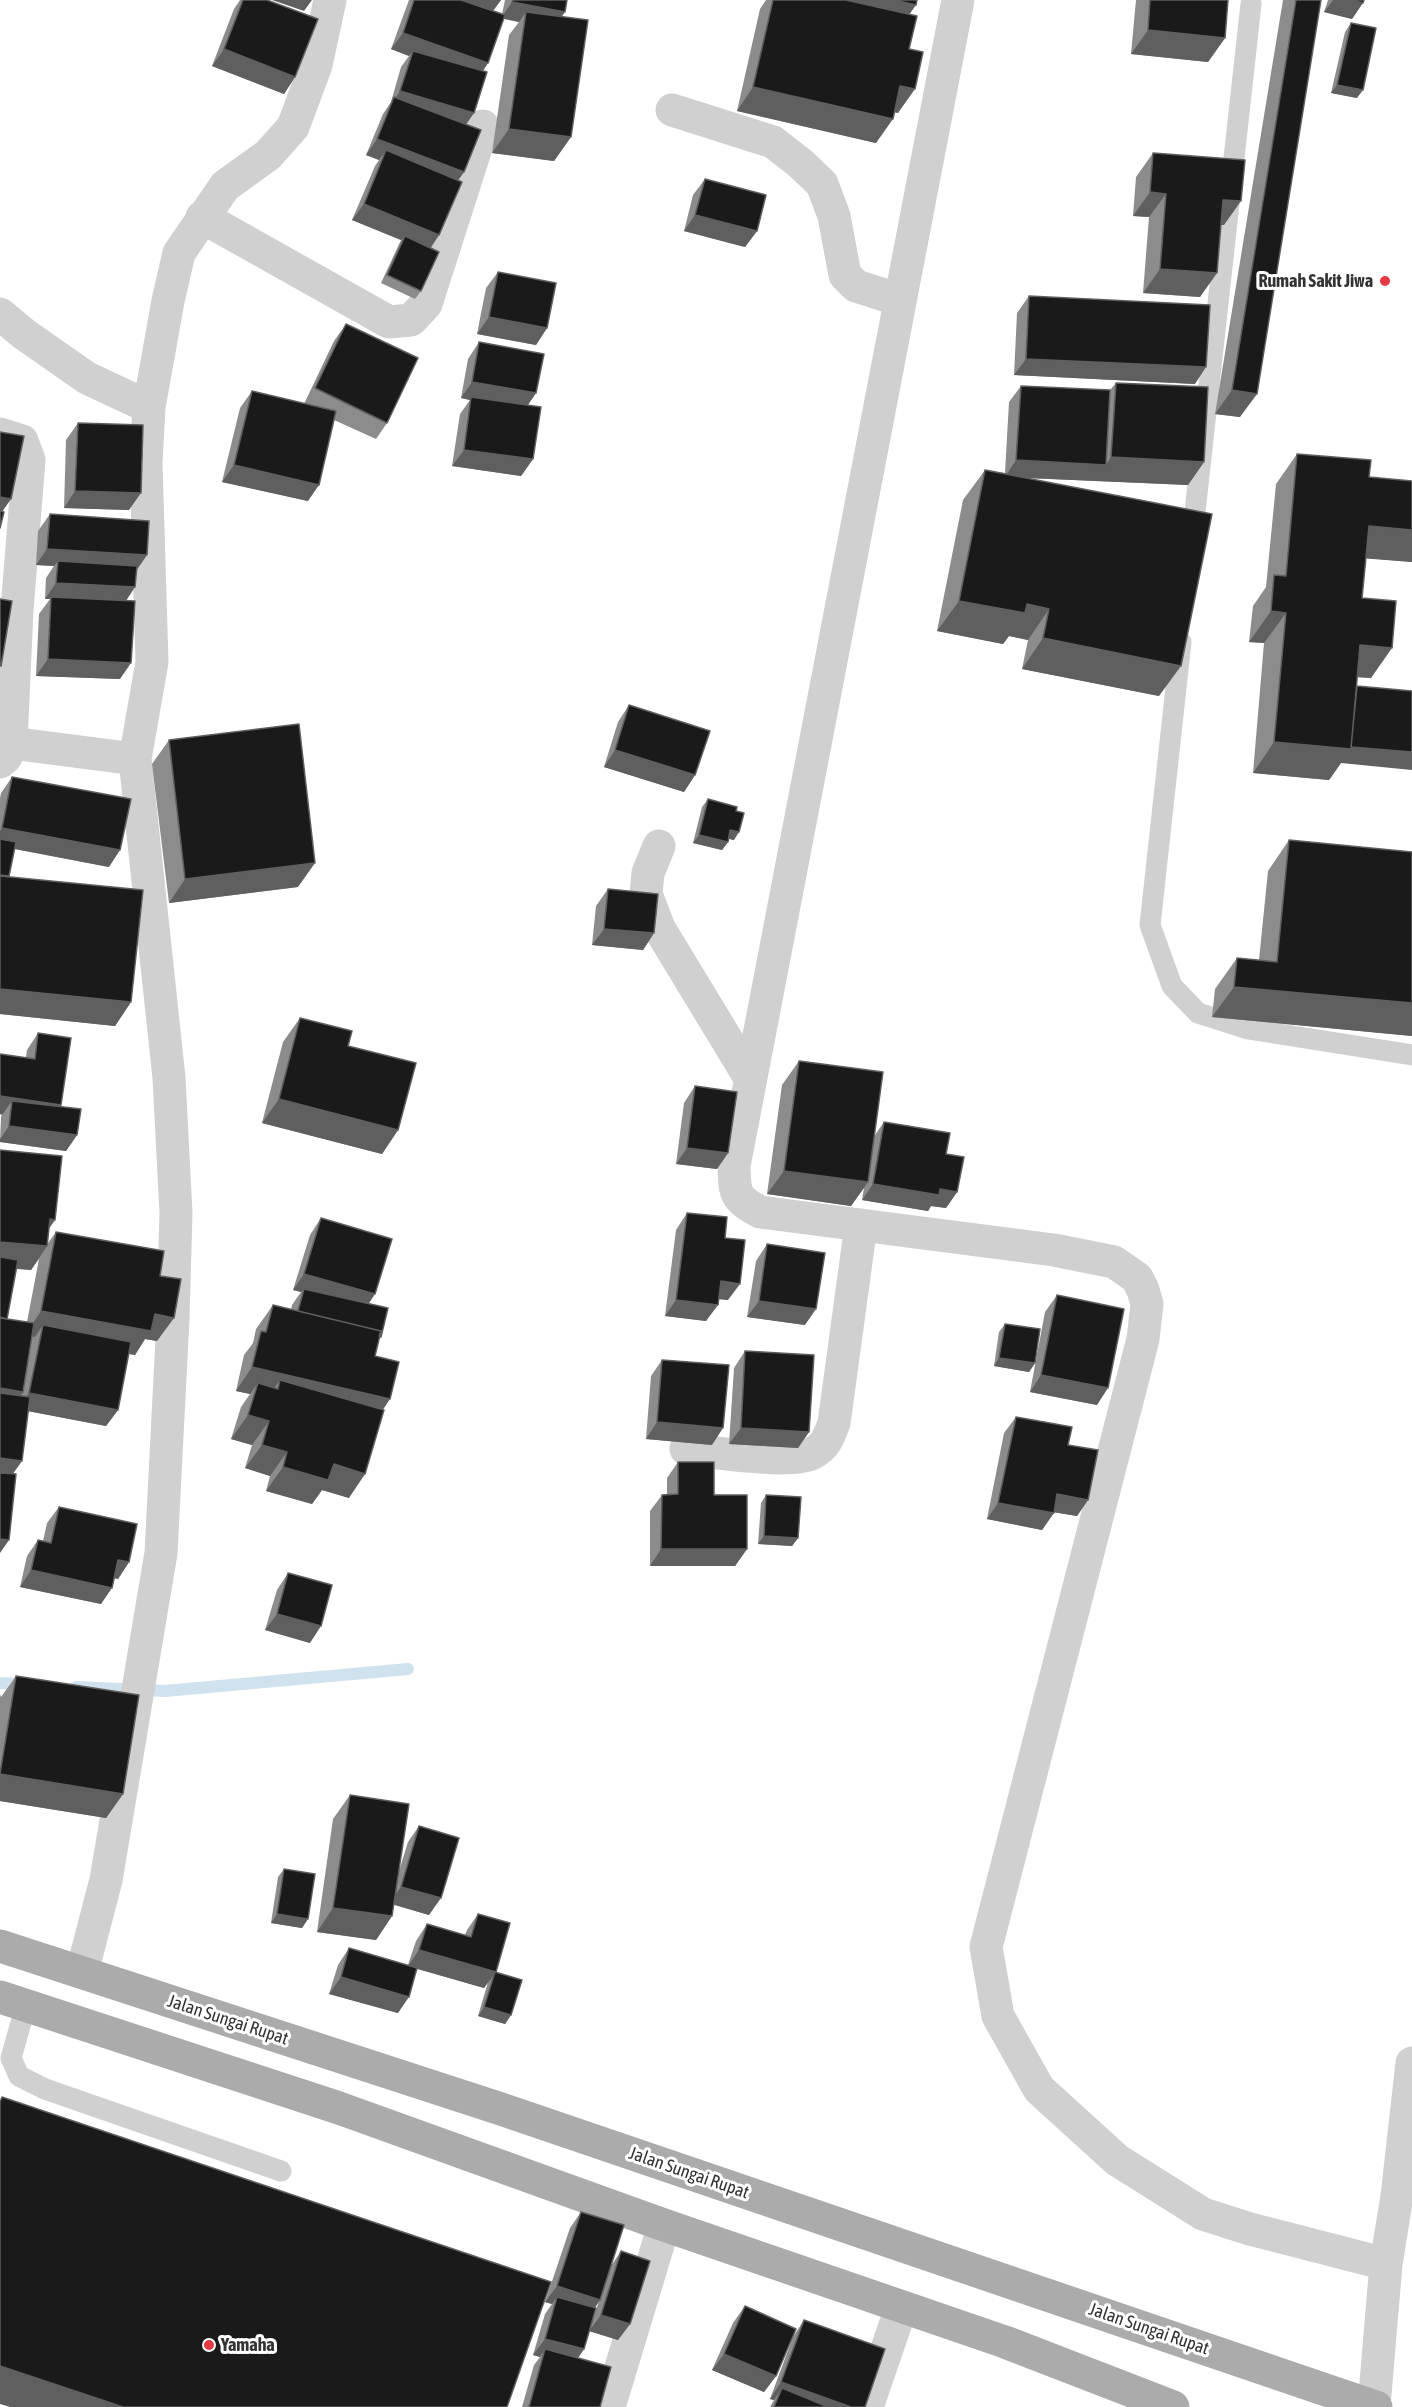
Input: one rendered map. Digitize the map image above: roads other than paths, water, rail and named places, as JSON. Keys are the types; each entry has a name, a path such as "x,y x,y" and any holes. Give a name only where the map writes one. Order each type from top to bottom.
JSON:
{"main road":[{"name":"Jalan Sungai Rupat","path":"0,1946 501,2109 1375,2407"},
{"path":"13,2001 339,2108 664,2225 1015,2346 1141,2402 1173,2407"}],"street":[{"path":"82,1972 106,1880 160,1553 173,1319 176,1213 169,1078 135,759 152,662 146,463 149,407 179,253 225,186 268,155 293,127 316,65 330,0"},
{"path":"958,0 750,1078 734,1166 735,1188 741,1202 760,1212 1054,1250 1114,1262 1137,1278 1148,1304 1140,1350 986,1947 998,2016 1039,2089 1116,2160 1142,2177 1203,2214 1250,2229 1386,2264"},
{"path":"672,110 773,142 800,163 822,184 834,216 845,275 856,286 900,300"},
{"path":"202,217 389,322 411,320 426,304 483,126"},
{"path":"0,314 24,334 87,378 149,407"},
{"path":"0,434 22,441 29,460 8,608 5,753 135,759"},
{"path":"659,846 648,873 646,894 659,928 750,1078"},
{"path":"686,1449 791,1459 812,1455 826,1443 834,1423 861,1225"},
{"path":"1375,2407 1386,2264 1397,2196 1412,2063"},
{"path":"609,2407 664,2225"},
{"path":"867,2407 901,2308"}],"lane":[{"path":"1190,559 1251,4"},
{"path":"1184,618 1150,925 1172,986 1198,1013 1248,1029 1412,1055"},
{"path":"13,2001 11,2058 19,2076 45,2089 281,2171"}],"waterway":[{"path":"76,1687 165,1691 408,1669"},
{"path":"0,1683 26,1684"}],"place":[{"name":"Rumah Sakit Jiwa","path":"1385,281"},
{"name":"Yamaha","path":"209,2345"}]}
